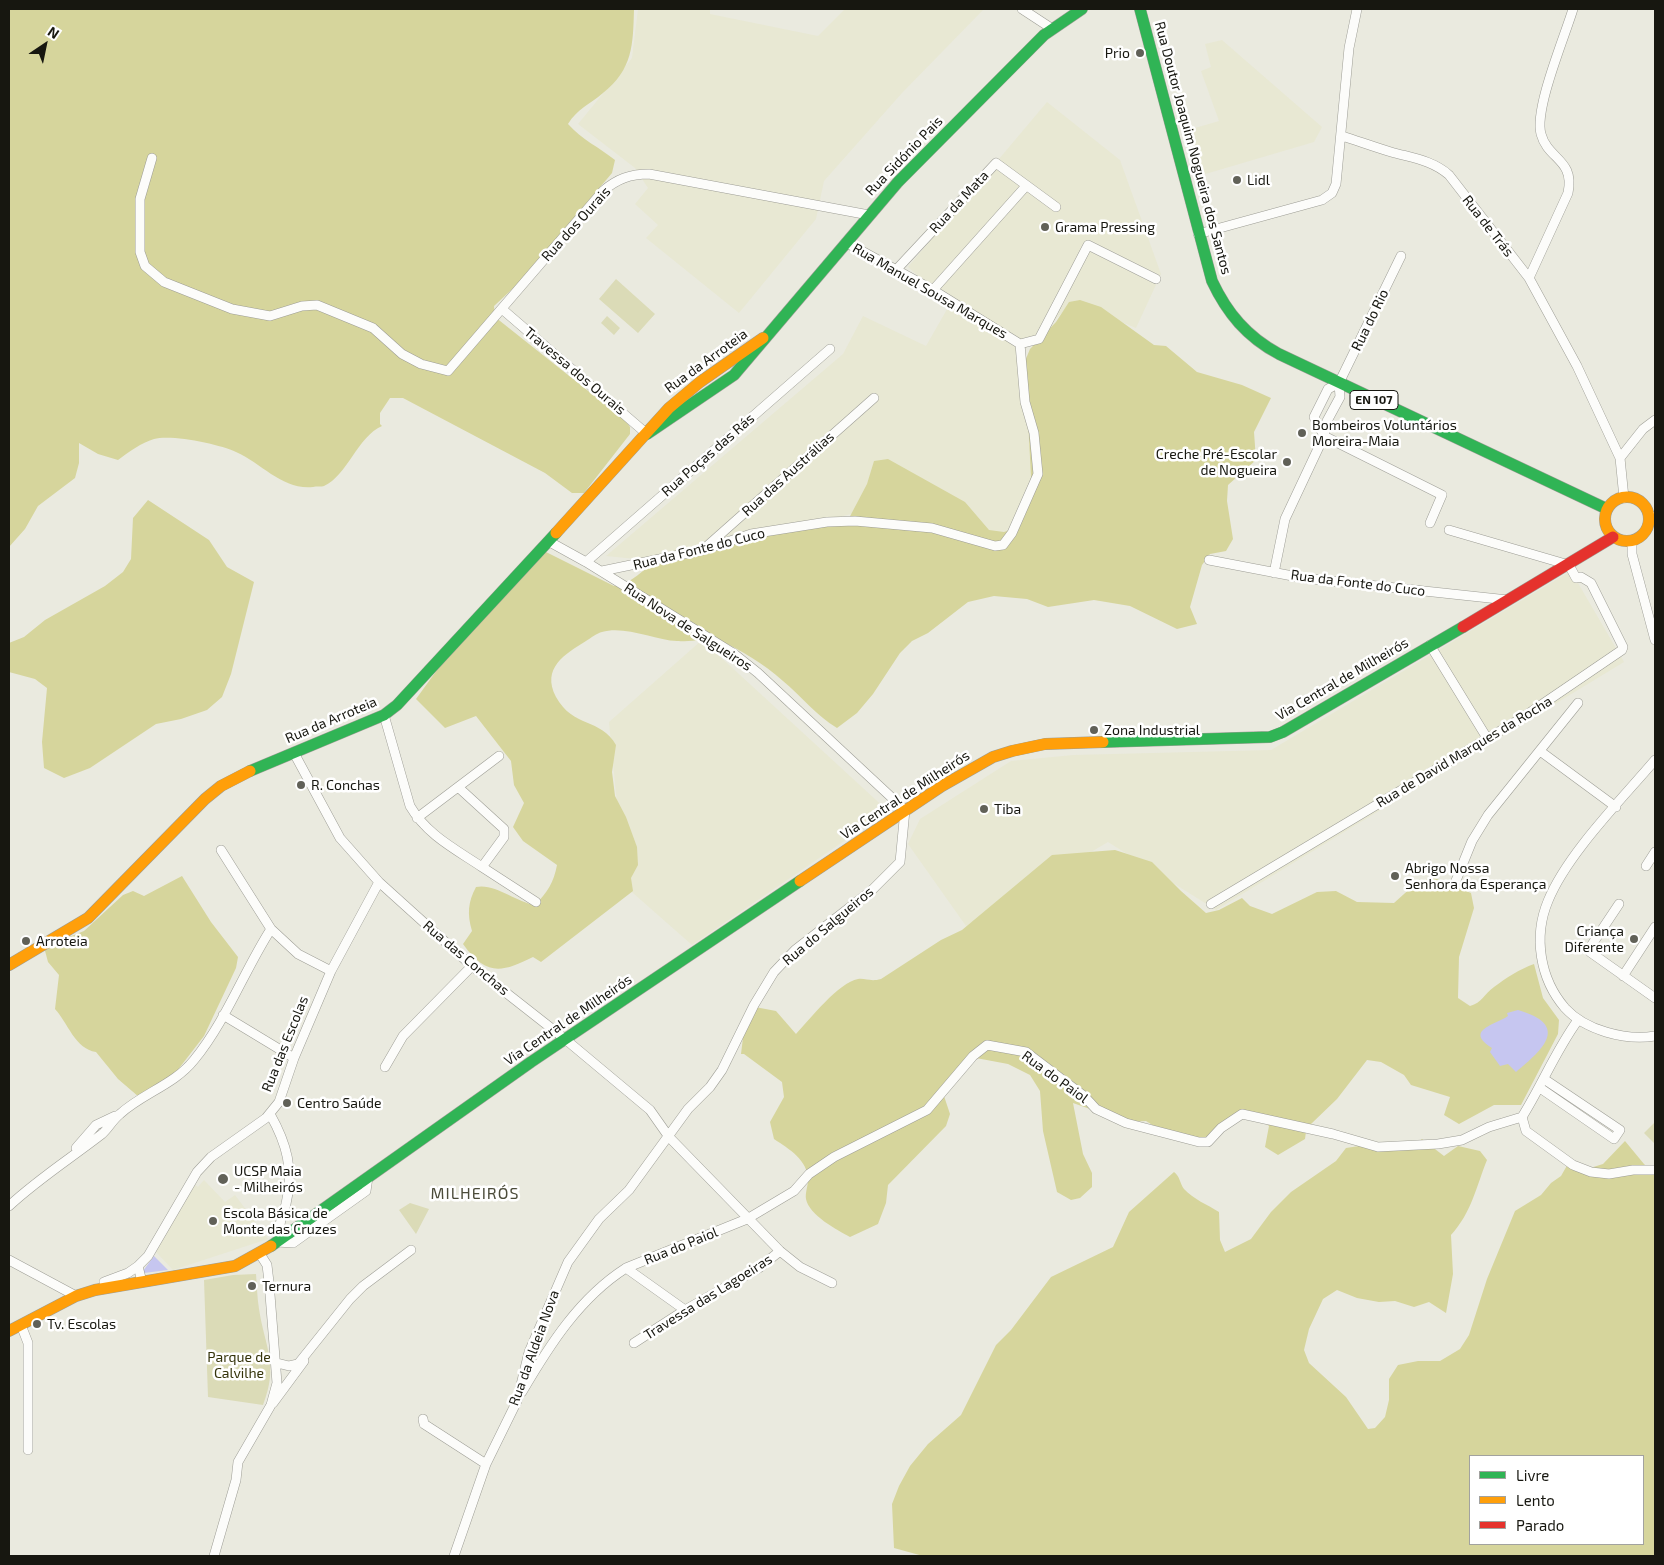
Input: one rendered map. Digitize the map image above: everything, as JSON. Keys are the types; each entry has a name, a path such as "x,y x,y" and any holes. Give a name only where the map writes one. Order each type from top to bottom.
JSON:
{"main road":[{"name":"Rua Sidónio Pais","path":"764,338 898,182 1051,28 1082,9"},
{"name":"Rua Doutor Joaquim Nogueira dos Santos","path":"1140,9 1198,234 1218,294 1225,307 1247,334 1262,346 1607,510"},
{"name":"Rua da Arroteia","path":"9,965 88,918 205,799 221,786 384,715 414,689 510,580 647,434 655,420 676,401 764,338"},
{"path":"1624,498 1638,500 1645,507 1652,521 1641,536 1632,541 1622,541 1613,537 1605,521 1607,510 1614,501 1624,498"},
{"name":"Via Central de Milheirós","path":"142,1282 235,1266 260,1254 565,1039 905,810 962,773 986,760 1008,752 1045,744 1270,737 1283,732 1569,565 1613,537"},
{"name":"Rua das Escolas","path":"9,1331 76,1296 106,1288 142,1282"}],"street":[{"path":"1022,9 1051,28"},
{"path":"1198,234 1322,200 1332,193 1336,184 1349,48 1357,9"},
{"path":"1529,278 1568,193 1570,181 1568,172 1545,144 1539,124 1550,75 1573,9"},
{"name":"Rua de Trás","path":"1342,136 1439,166 1449,175 1529,278 1577,366 1620,458 1624,498"},
{"name":"Rua dos Ourais","path":"152,158 140,199 140,252 145,266 164,282 232,309 270,316 302,306 317,305 373,328 402,354 421,364 448,372 603,191 621,178 635,174 649,174 869,215"},
{"name":"Rua da Mata","path":"896,270 996,163 1056,207"},
{"path":"933,290 1026,186"},
{"name":"Rua Manuel Sousa Marques","path":"847,243 933,290 1020,344 1039,339 1088,245 1156,278"},
{"name":"Rua do Rio","path":"1274,573 1285,519 1324,436 1327,421 1340,397 1339,383 1402,256"},
{"name":"Travessa dos Ourais","path":"502,309 647,434"},
{"name":"Rua da Fonte do Cuco","path":"602,572 703,550 751,534 827,522 855,521 932,528 995,546 1003,545 1012,533 1038,474 1034,433 1025,402 1020,344"},
{"name":"Rua Poças das Rás","path":"586,562 830,349"},
{"name":"Rua do Rio","path":"1324,436 1314,418 1328,389 1339,383"},
{"name":"Rua das Austrálias","path":"703,550 874,398"},
{"path":"1620,458 1643,429 1655,420"},
{"path":"1324,436 1442,495 1430,523"},
{"path":"1449,530 1569,565"},
{"name":"Rua Nova de Salgueiros","path":"548,541 586,562 733,653 758,673 905,810"},
{"path":"1632,541 1632,554 1655,640"},
{"name":"Rua da Fonte do Cuco","path":"1209,560 1303,578 1508,600"},
{"name":"Rua de David Marques da Rocha","path":"1210,904 1488,738 1622,650 1623,647 1591,583 1582,577 1576,578 1569,565"},
{"path":"1430,645 1488,738"},
{"path":"1455,883 1472,841 1488,814 1578,703"},
{"path":"384,715 410,806 417,818 433,834 536,902"},
{"path":"1540,751 1616,807"},
{"name":"Rua das Conchas","path":"294,753 340,838 379,882 472,966 565,1039 650,1110 669,1137 780,1251 800,1267 832,1283"},
{"path":"417,818 499,756"},
{"path":"1655,760 1576,854 1559,880 1548,901 1543,920 1541,958 1550,988 1557,999 1578,1020 1606,1033 1655,1036"},
{"path":"458,787 504,830 504,837 482,866"},
{"name":"Rua do Salgueiros","path":"669,1137 688,1109 722,1070 754,1005 774,972 795,950 872,890 900,862 905,810"},
{"path":"221,850 271,929 298,954 331,971"},
{"path":"1646,866 1655,852"},
{"name":"Rua das Escolas","path":"106,1288 104,1282 119,1278 138,1266 148,1256 196,1172 212,1157 270,1114 279,1102 294,1058 331,971 379,882"},
{"path":"1619,904 1591,946 1590,952 1655,998"},
{"path":"1622,976 1655,927"},
{"path":"9,1206 67,1158 104,1132 120,1114 175,1079 186,1069 195,1059 223,1015 271,929"},
{"path":"385,1067 403,1036 472,966"},
{"path":"223,1015 294,1058"},
{"path":"1578,1020 1560,1044 1540,1088 1522,1117 1526,1131 1573,1165 1591,1172 1609,1174 1633,1170 1655,1170"},
{"name":"Rua do Paiol","path":"517,1401 548,1347 581,1306 612,1277 626,1268 747,1219 794,1191 809,1174 834,1157 927,1110 973,1056 986,1045 1026,1052 1084,1096 1096,1109 1126,1123 1199,1142 1208,1142 1221,1128 1242,1114 1333,1134 1378,1147 1438,1144 1462,1140 1522,1117"},
{"path":"1540,1088 1614,1139 1620,1130 1544,1080"},
{"path":"270,1114 283,1136 289,1156 291,1177 278,1229 280,1240"},
{"name":"Rua da Aldeia Nova","path":"454,1556 486,1464 517,1401 530,1352 568,1262 599,1219 628,1190 669,1137"},
{"path":"214,1556 236,1480 238,1462 271,1405 293,1378 306,1356 340,1310 363,1286 411,1250"},
{"name":"Travessa das Lagoeiras","path":"634,1343 685,1310 759,1268 780,1251"},
{"path":"260,1254 267,1265 270,1282 277,1362 277,1376 271,1405"},
{"path":"9,1260 76,1296"},
{"path":"138,1266 142,1282"},
{"path":"626,1268 685,1310"},
{"path":"21,1325 28,1342 28,1450"},
{"path":"277,1362 288,1366 298,1364 306,1356"},
{"path":"277,1376 293,1378"},
{"path":"423,1419 424,1424 486,1464"}],"shaded area":[{"path":"9,9 634,9 632,45 626,65 613,84 575,114 568,124 573,130 615,160 612,173 522,280 494,306 495,317 597,398 621,414 630,427 630,434 584,493 572,493 545,473 403,398 390,398 380,413 380,424 382,426 366,438 339,474 323,486 302,487 292,484 273,475 236,452 195,441 172,438 154,439 131,450 118,460 98,454 79,443 79,463 75,478 38,506 25,529 9,547"},
{"path":"638,9 710,9 710,14 818,36 845,9 984,9 902,93 824,181 816,219 739,313 646,238 658,225 635,204 648,188 635,168 578,124 632,58"},
{"path":"1222,40 1322,127 1314,142 1202,175 1188,130 1219,121 1201,71 1211,67 1205,44"},
{"path":"1047,102 1120,160 1161,274 1136,328 1073,302 1025,349 1040,483 1010,544 851,514 666,562 606,556 843,354 863,316 926,346 950,304 908,267"},
{"path":"1080,300 1101,307 1154,345 1166,346 1197,372 1242,385 1271,398 1254,432 1256,460 1228,485 1227,501 1233,539 1226,551 1210,554 1202,565 1190,607 1197,624 1177,629 1130,606 1094,600 1048,607 1027,599 994,596 968,602 928,633 912,641 900,653 873,694 857,713 837,728 768,669 744,653 719,640 677,641 620,630 598,633 563,657 553,670 551,678 552,687 556,697 570,714 603,730 616,745 612,772 615,796 626,817 637,847 638,865 631,878 633,891 541,962 533,957 512,966 495,968 479,962 463,944 472,931 469,908 476,887 498,890 535,905 549,887 557,865 523,841 513,827 524,803 514,785 511,761 476,716 445,728 416,699 445,659 542,550 614,586 621,585 653,564 683,554 752,538 847,522 867,484 874,461 888,459 965,502 989,530 1004,532 1013,529 1028,496 1031,477 1025,361 1030,349 1056,322 1069,302"},
{"path":"148,500 209,540 227,567 254,582 231,674 222,697 207,710 181,719 156,724 90,768 64,778 44,768 42,742 47,688 35,679 9,672 9,643 24,637 45,620 105,586 123,572 131,559 133,518"},
{"path":"1571,571 1624,662 1216,910 1108,842 966,926 908,844 920,819 1011,761 1073,755 1271,750"},
{"path":"702,640 888,811 692,945 625,886 609,722"},
{"path":"1115,850 1152,862 1206,913 1219,910 1242,898 1250,906 1272,914 1317,892 1336,891 1357,902 1394,903 1414,885 1432,877 1471,893 1474,908 1459,957 1458,998 1470,1006 1474,1005 1503,980 1534,964 1543,998 1559,1020 1558,1034 1521,1105 1494,1105 1459,1124 1444,1115 1450,1097 1411,1085 1404,1075 1381,1062 1367,1060 1337,1099 1311,1124 1307,1124 1305,1139 1278,1155 1265,1147 1269,1126 1253,1115 1233,1116 1213,1135 1201,1138 1162,1131 1146,1121 1127,1122 1073,1103 1083,1154 1092,1173 1092,1187 1080,1198 1071,1200 1057,1192 1043,1131 1040,1091 1030,1075 1008,1064 976,1058 944,1096 950,1114 946,1126 888,1185 886,1203 878,1224 850,1237 824,1221 808,1205 806,1194 808,1180 805,1167 797,1156 774,1139 770,1122 784,1097 782,1082 744,1054 741,1054 746,1013 755,1007 776,1011 796,1034 825,1002 842,987 858,979 881,979 941,940 962,930 1052,855"},
{"path":"182,876 211,922 238,957 236,968 204,1036 170,1080 139,1097 118,1079 96,1052 89,1050 77,1041 55,1009 59,975 48,962 44,947 84,931 123,895 133,891 144,896"},
{"path":"1422,1139 1444,1156 1458,1146 1480,1151 1487,1160 1469,1208 1451,1235 1453,1274 1446,1313 1429,1302 1414,1307 1395,1301 1379,1302 1357,1298 1337,1290 1323,1299 1309,1329 1304,1350 1309,1363 1346,1397 1368,1429 1375,1428 1385,1417 1389,1400 1389,1379 1398,1365 1418,1361 1440,1361 1460,1349 1469,1335 1487,1279 1515,1211 1541,1195 1551,1183 1561,1176 1569,1162 1587,1169 1603,1164 1625,1141 1655,1174 1655,1556 923,1556 894,1548 892,1504 910,1466 928,1444 961,1415 996,1345 1011,1330 1051,1277 1113,1247 1129,1212 1174,1172 1188,1193 1219,1212 1220,1240 1225,1252 1251,1239 1271,1212 1291,1192 1336,1161 1346,1148 1366,1145 1411,1148"},
{"name":"Escola Básica de Monte das Cruzes","path":"204,1180 225,1202 235,1195 268,1239 173,1270 155,1251 194,1184 198,1187"}],"green space":[{"path":"616,279 655,314 638,333 599,299"},
{"path":"607,316 620,328 614,335 601,323"},
{"path":"1655,1122 1655,1144 1644,1133"},
{"path":"410,1203 429,1209 416,1234 399,1210"},
{"name":"Parque de Calvilhe","path":"256,1274 257,1296 270,1367 268,1391 263,1405 208,1397 204,1280 233,1275"}],"water":[{"path":"1518,1010 1534,1016 1544,1023 1548,1030 1543,1046 1516,1072 1508,1064 1500,1066 1490,1052 1492,1048 1481,1037 1481,1032 1508,1016 1507,1013"},
{"path":"154,1256 168,1270 144,1273 143,1271"}],"traffic: fast":[{"path":"647,434 734,375 898,182 1044,35 1082,9"},
{"path":"1140,9 1212,281 1224,304 1239,323 1257,340 1279,354 1607,509"},
{"path":"250,771 384,715 397,705 556,533"},
{"path":"1103,742 1270,737 1283,732 1463,627"},
{"path":"271,1246 531,1062 800,881"}],"traffic: slow":[{"path":"556,533 669,408 700,382 763,338"},
{"path":"1627,497 1639,501 1645,507 1649,519 1645,531 1639,537 1627,541 1615,537 1609,531 1605,519 1609,507 1615,501 1627,497"},
{"path":"800,881 942,786 993,757 1045,744 1103,742"},
{"path":"9,965 88,918 205,799 221,786 250,771"},
{"path":"9,1331 76,1296 95,1290 235,1266 271,1246"}],"traffic: jam":[{"path":"1463,627 1613,537"}],"place":[{"name":"Prio","path":"1140,53"},
{"name":"Lidl","path":"1237,180"},
{"name":"Grama Pressing","path":"1045,227"},
{"name":"Bombeiros Voluntários Moreira-Maia","path":"1302,433"},
{"name":"Creche Pré-Escolar de Nogueira","path":"1287,462"},
{"name":"Zona Industrial","path":"1094,730"},
{"name":"R. Conchas","path":"301,785"},
{"name":"Tiba","path":"984,809"},
{"name":"Abrigo Nossa Senhora da Esperança","path":"1395,876"},
{"name":"Criança Diferente","path":"1634,939"},
{"name":"Arroteia","path":"26,941"},
{"name":"Centro Saúde","path":"287,1103"},
{"name":"UCSP Maia - Milheirós","path":"223,1179"},
{"name":"Escola Básica de Monte das Cruzes","path":"213,1221"},
{"name":"Ternura","path":"252,1286"},
{"name":"Tv. Escolas","path":"37,1324"}],"district":[{"name":"MILHEIRÓS","path":"475,1194"}]}
